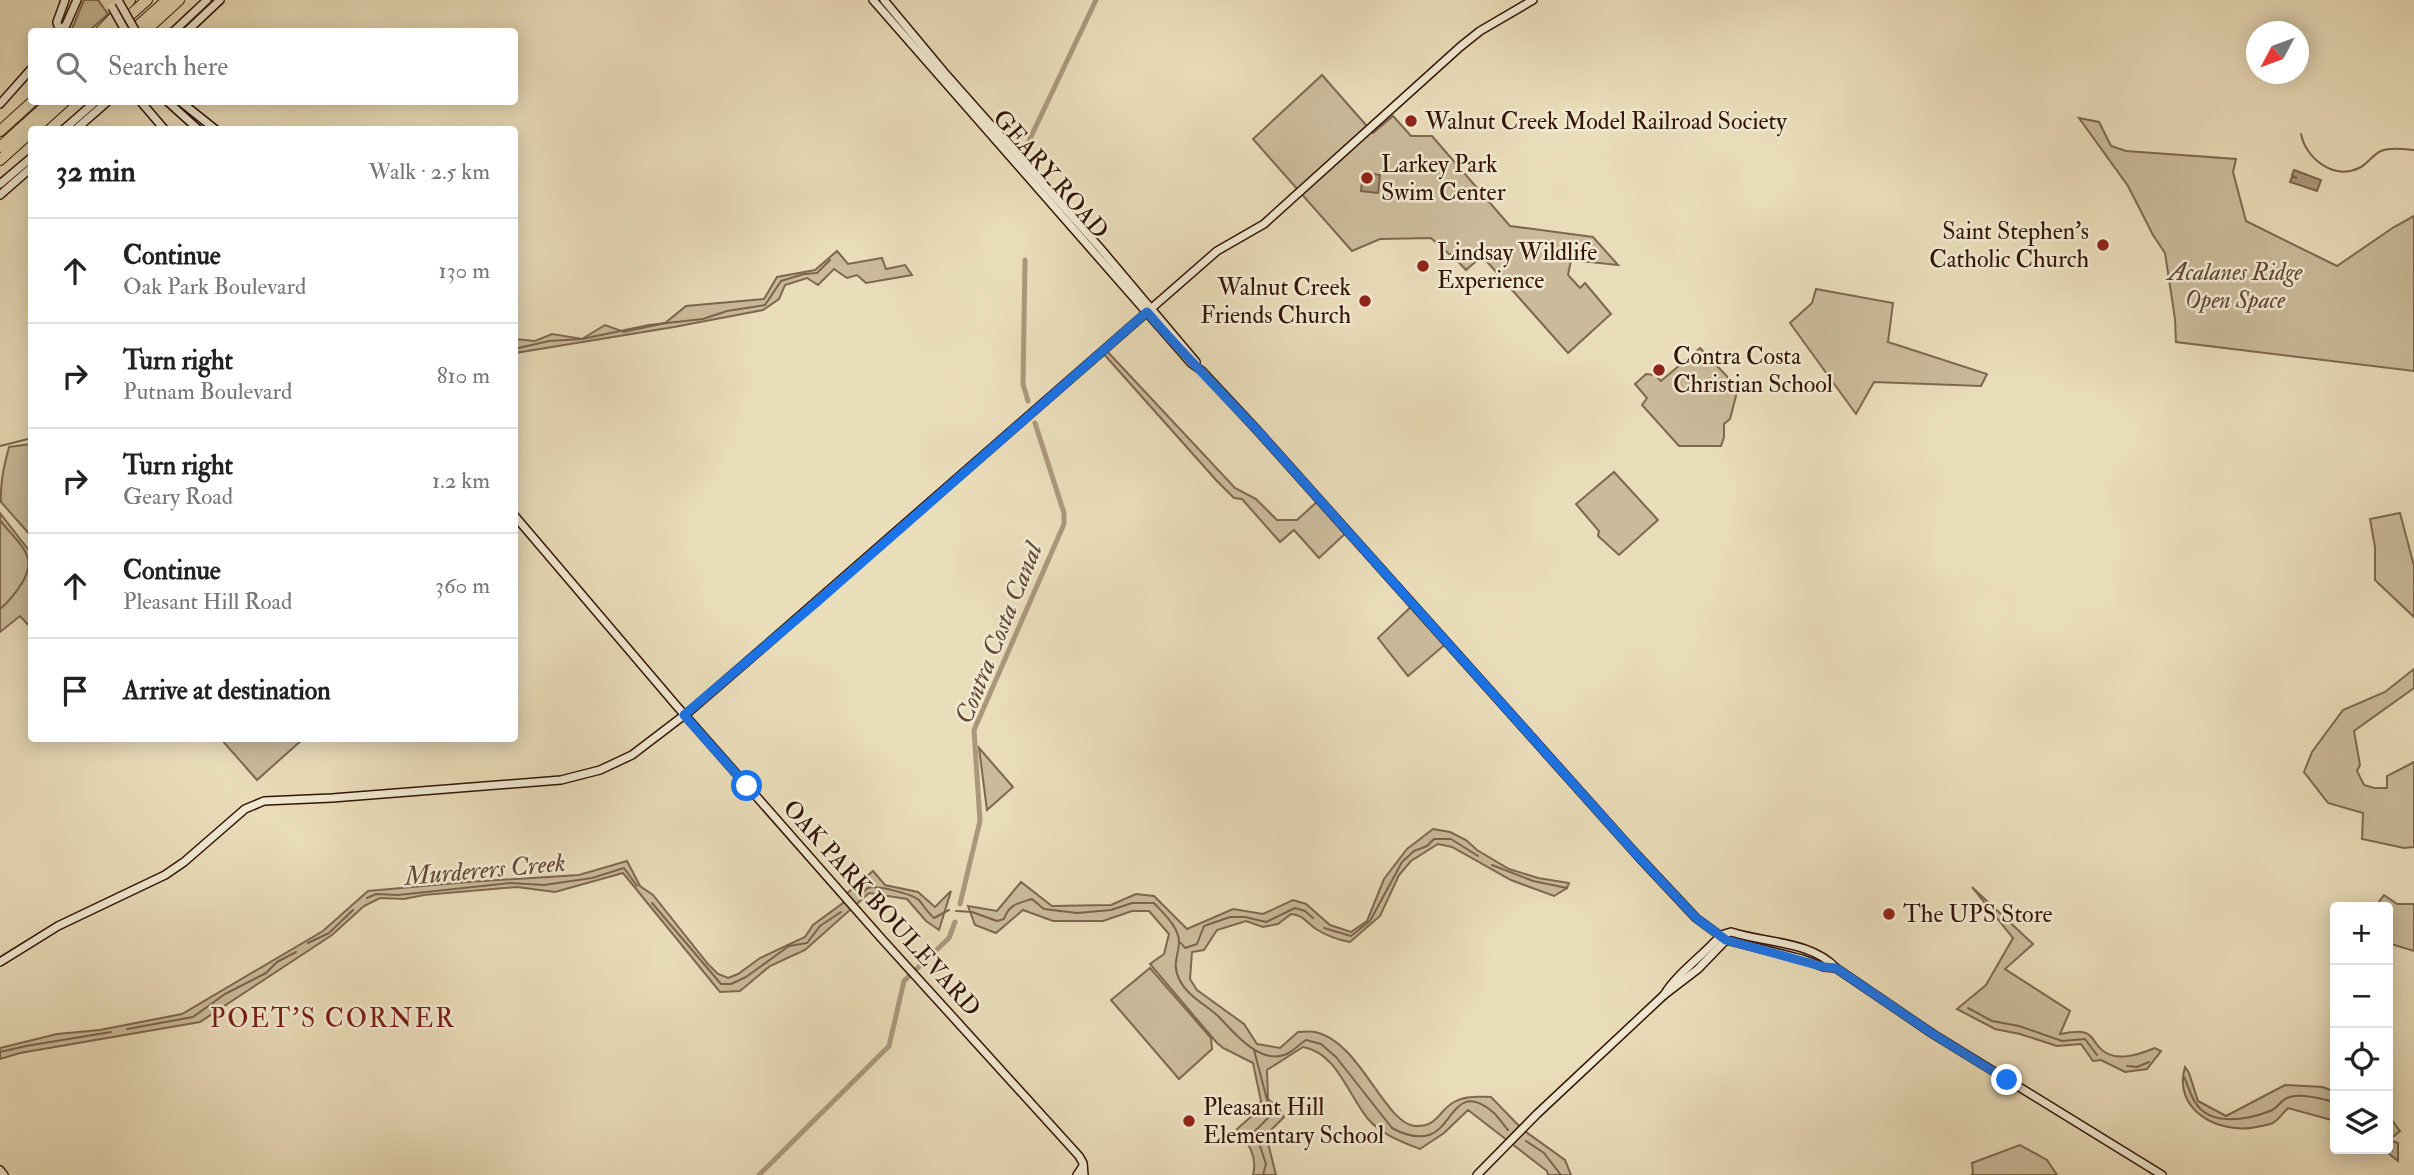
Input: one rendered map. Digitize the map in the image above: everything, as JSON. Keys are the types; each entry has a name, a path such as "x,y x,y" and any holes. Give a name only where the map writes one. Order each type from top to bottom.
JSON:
{"highway":[{"path":"104,28 130,0"},
{"path":"116,28 147,0"},
{"path":"136,28 167,0"},
{"path":"148,28 179,0"},
{"path":"0,131 29,105"},
{"path":"0,146 47,105"},
{"path":"37,126 61,105"},
{"path":"0,160 28,134"}],"street":[{"path":"58,28 57,22 65,0"},
{"path":"62,28 66,25 77,0"},
{"path":"107,0 116,3 129,28"},
{"path":"177,28 207,0"},
{"path":"190,28 220,0"},
{"name":"GEARY ROAD","path":"873,0 918,47 1149,310 1191,363 1202,371 1696,918 1723,938 1836,968"},
{"name":"GEARY ROAD","path":"884,0 918,47"},
{"path":"0,962 58,926 165,875 245,809 264,801 561,780 600,770 632,755 684,715 817,602 1217,251 1264,224 1460,47 1534,0"},
{"path":"0,104 28,72"},
{"path":"68,126 92,105"},
{"path":"80,126 104,105"},
{"path":"144,105 162,126"},
{"path":"171,105 195,126"},
{"path":"185,105 211,126"},
{"path":"0,184 28,160"},
{"path":"0,195 28,170"},
{"name":"OAK PARK BOULEVARD","path":"518,520 684,715 1079,1156 1084,1171 1077,1175"},
{"path":"1477,1175 1537,1114 1664,995 1670,985 1731,932 1806,949 1828,959 1836,968 1933,1034 2162,1175"},
{"path":"0,1170 4,1175"}],"green space":[{"path":"84,0 98,0 108,14 92,28 72,28"},
{"path":"1322,75 1373,133 1393,116 1411,136 1432,136 1510,226 1593,237 1618,265 1571,260 1568,275 1580,288 1585,283 1611,314 1568,353 1482,256 1466,270 1431,238 1380,239 1352,251 1253,139"},
{"name":"Acalanes Ridge Open Space","path":"2079,118 2099,122 2111,146 2126,151 2236,159 2233,172 2246,221 2337,266 2414,216 2414,371 2176,342 2165,253 2128,186"},
{"path":"837,251 848,264 882,258 886,269 905,265 912,275 866,283 857,275 847,278 834,269 818,285 807,278 785,285 779,299 763,310 518,353 518,339 535,341 552,334 582,339 605,325 624,332 665,323 686,306 764,299 777,277 815,270"},
{"path":"1816,289 1893,303 1888,342 1987,374 1981,386 1874,382 1856,414 1790,323 1812,303"},
{"path":"1700,348 1738,388 1730,419 1724,424 1721,446 1679,446 1642,405 1647,398 1635,384 1646,374 1655,375 1661,381"},
{"path":"1105,349 1235,488 1256,499 1277,520 1297,520 1320,499 1348,531 1319,558 1294,530 1280,542 1242,499 1234,498 1216,480 1102,352"},
{"path":"28,445 28,533 1,502 9,447"},
{"path":"1614,472 1658,520 1619,555 1598,536 1599,531 1576,504"},
{"path":"0,513 28,549 28,625 20,616 0,632"},
{"path":"2400,513 2414,566 2414,617 2375,580 2375,547 2370,519"},
{"path":"1414,604 1448,642 1408,676 1378,638"},
{"path":"2414,669 2414,688 2354,731 2360,765 2357,771 2364,785 2387,788 2387,776 2414,762 2414,847 2404,848 2362,839 2363,813 2328,803 2304,772 2312,752 2343,710 2385,692"},
{"path":"224,742 300,742 257,780"},
{"path":"979,748 1013,787 987,810"},
{"path":"1433,829 1450,832 1466,840 1477,850 1509,869 1538,878 1569,883 1567,888 1554,896 1511,880 1452,847 1438,844 1411,861 1399,875 1380,916 1350,942 1324,934 1302,917 1291,914 1278,924 1263,927 1246,921 1217,930 1204,950 1192,952 1190,979 1197,990 1244,1024 1257,1044 1280,1048 1298,1032 1315,1032 1331,1038 1345,1050 1393,1112 1404,1122 1423,1126 1463,1098 1491,1097 1522,1129 1565,1160 1571,1175 1548,1175 1547,1171 1468,1110 1444,1133 1420,1149 1399,1140 1379,1129 1368,1119 1341,1076 1325,1057 1303,1047 1267,1070 1268,1099 1284,1117 1266,1135 1276,1175 1253,1175 1253,1156 1237,1129 1254,1114 1261,1101 1253,1063 1217,1043 1150,964 1164,954 1169,934 1149,911 1132,911 1103,921 1053,921 1023,910 996,933 975,925 968,906 997,911 1021,882 1052,906 1111,905 1136,894 1154,896 1187,929 1233,909 1263,914 1293,900 1306,904 1330,925 1351,932 1367,921 1384,879 1407,849"},
{"path":"627,861 640,886 653,895 708,964 718,974 728,978 760,958 805,937 813,925 847,900 844,896 873,871 885,885 918,892 935,907 951,891 939,930 926,921 907,899 869,893 805,950 770,966 740,991 720,992 623,873 555,892 517,887 404,899 380,898 364,906 332,935 200,1022 20,1053 0,1059 0,1048 57,1034 100,1030 182,1014 323,931 368,891 579,875"},
{"path":"1972,887 2033,944 2005,969 2070,1011 2060,1034 2077,1032 2090,1035 2104,1052 2110,1055 2133,1055 2155,1048 2161,1051 2147,1069 2125,1072 2101,1060 2093,1061 2081,1044 2057,1046 1995,1029 1957,1009 1986,985 2013,938"},
{"path":"2384,895 2397,904 2414,904 2414,951 2393,945 2393,902 2379,902"},
{"path":"1150,968 1211,1038 1212,1049 1179,1079 1111,1000"},
{"path":"2185,1067 2198,1101 2226,1116 2285,1085 2323,1087 2330,1090 2330,1120 2288,1108 2273,1123 2257,1127 2228,1127 2214,1123 2192,1107 2185,1096"},
{"path":"2393,1122 2400,1131 2393,1137"},
{"path":"2393,1141 2398,1143 2398,1161 2389,1154 2393,1154"},
{"path":"2020,1145 2047,1160 2057,1175 1971,1175 1972,1163"}],"shaded area":[{"path":"2294,170 2321,180 2317,191 2290,182 2292,177 2297,178 2292,175"},
{"path":"1363,172 1380,175 1378,193 1361,191"}],"waterway":[{"name":"Contra Costa Canal","path":"1027,153 1027,145 1096,0"},
{"path":"2301,134 2315,159 2322,165 2340,171 2359,168 2385,150 2414,150"},
{"path":"518,348 549,341 582,339 649,325 703,319 727,311 765,305 781,281 817,273 830,260"},
{"name":"Contra Costa Canal","path":"1025,260 1023,384 1028,401"},
{"name":"Contra Costa Canal","path":"960,904 980,821 974,730 1064,524 1064,513 1035,423"},
{"path":"0,446 28,439"},
{"path":"0,520 24,549 28,564 22,583 0,609"},
{"path":"1324,928 1351,936 1370,921 1402,862 1434,839 1451,839 1478,856"},
{"path":"1492,865 1533,881 1567,888"},
{"name":"Murderers Creek","path":"367,898 376,894 398,895 511,883 544,885 592,878 624,868 637,886"},
{"name":"Murderers Creek","path":"859,896 868,888 886,889 919,900 934,918 949,910"},
{"name":"Murderers Creek","path":"956,911 972,912 997,921 1004,919 1015,905 1032,899 1044,909 1077,913 1111,910 1132,903 1154,903 1170,921 1179,937 1176,969 1183,985 1256,1051 1274,1057 1287,1054 1306,1040 1321,1044 1336,1057 1392,1128 1405,1134 1429,1135 1437,1131 1463,1103 1471,1101 1494,1113 1508,1130"},
{"name":"Murderers Creek","path":"652,903 721,984 731,984 746,977 789,946 807,943 820,926 841,912"},
{"path":"1181,943 1185,948 1197,944 1204,926 1230,917 1266,922 1295,908 1305,911 1313,918"},
{"name":"Murderers Creek","path":"308,943 329,933 353,910"},
{"name":"Contra Costa Canal","path":"759,1175 889,1046 904,981 949,938 955,922"},
{"name":"Murderers Creek","path":"127,1029 193,1017 225,994 266,973 277,962 296,952"},
{"path":"1968,1008 1992,1021 2019,1026 2062,1041 2085,1039 2097,1055"},
{"name":"Murderers Creek","path":"0,1052 111,1032"},
{"path":"1254,1050 1271,1115 1255,1131 1266,1164 1263,1175"},
{"path":"2127,1066 2137,1067 2149,1062"},
{"path":"2184,1077 2193,1099 2202,1110 2219,1118 2240,1119 2261,1114 2292,1096 2330,1101"},
{"name":"Murderers Creek","path":"1526,1141 1544,1153 1561,1175"}],"place":[{"name":"Walnut Creek Model Railroad Society","path":"1411,121"},
{"name":"Larkey Park Swim Center","path":"1367,178"},
{"name":"Saint Stephen's Catholic Church","path":"2103,245"},
{"name":"Lindsay Wildlife Experience","path":"1423,266"},
{"name":"Walnut Creek Friends Church","path":"1365,301"},
{"name":"Contra Costa Christian School","path":"1659,370"},
{"name":"The UPS Store","path":"1889,914"},
{"name":"Pleasant Hill Elementary School","path":"1189,1121"}],"district":[{"name":"POET'S CORNER","path":"333,1018"}],"route":[{"path":"747,786 684,715 1147,312 1191,363 1202,371 1257,430 1696,918 1726,940 1836,968 2007,1080"}]}
